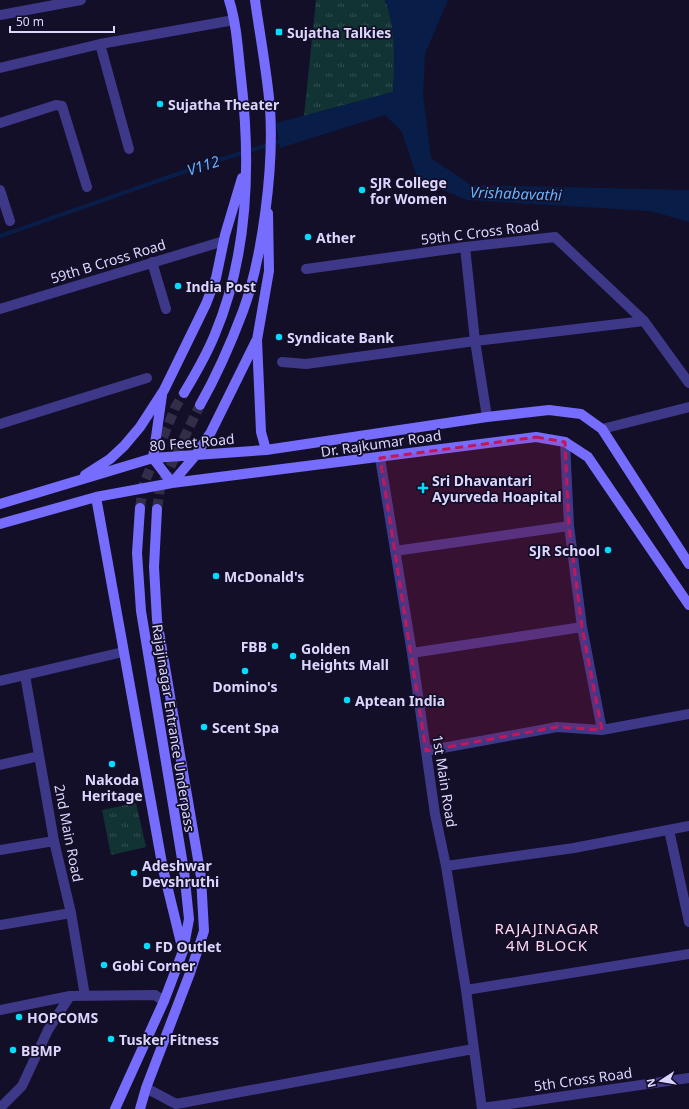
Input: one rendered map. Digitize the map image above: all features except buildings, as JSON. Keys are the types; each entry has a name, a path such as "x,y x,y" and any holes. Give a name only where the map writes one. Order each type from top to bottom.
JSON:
{"main road":[{"path":"184,392 204,360 216,333 235,271 245,212 246,125 234,20 229,0"},
{"path":"200,405 216,375 243,311 259,247 267,193 270,159 270,108 256,0"},
{"path":"0,504 75,482 110,459 124,446 140,426 164,390 206,304 216,278 224,241 246,167"},
{"path":"266,450 261,432 257,340 269,271 270,248 267,193"},
{"path":"164,390 153,458 172,483 195,456 214,428 257,340"},
{"name":"Dr. Rajkumar Road","path":"266,450 487,416 549,410 581,414 602,429 689,564"},
{"name":"Dr. Rajkumar Road","path":"0,524 96,497 172,483 380,458 536,437 564,442 588,457 689,604"},
{"name":"80 Feet Road","path":"75,482 153,458 266,450"},
{"path":"96,497 163,869 183,951"},
{"name":"Rajajinagar Entrance Underpass","path":"115,1109 164,1001 183,951 189,919 184,871 145,638 138,585 137,538 140,508"},
{"name":"Rajajinagar Entrance Underpass","path":"146,1088 190,973 204,931 201,877 157,620 154,567 157,509"},
{"path":"140,1109 146,1088"}],"street":[{"path":"0,15 81,0"},
{"path":"0,68 100,44 234,20"},
{"path":"100,44 129,149"},
{"path":"0,123 56,105 62,106 87,187"},
{"path":"0,190 10,221"},
{"name":"59th C Cross Road","path":"306,269 464,246 555,237 644,321 689,383"},
{"name":"59th B Cross Road","path":"0,309 224,241"},
{"path":"464,246 475,341 487,416"},
{"path":"152,262 166,309"},
{"path":"282,362 306,364 475,341 644,321"},
{"path":"0,424 147,378"},
{"path":"602,429 689,407"},
{"path":"564,442 569,526 582,627 602,730"},
{"name":"1st Main Road","path":"380,458 412,653 435,814 446,866 466,990 482,1108"},
{"path":"395,551 569,526"},
{"path":"412,653 582,627"},
{"path":"0,681 123,652"},
{"name":"2nd Main Road","path":"25,675 54,841 71,914 84,996"},
{"path":"426,750 557,727 602,730 689,714"},
{"path":"0,765 39,756"},
{"path":"446,866 574,848 689,826"},
{"path":"669,830 689,922"},
{"path":"0,850 54,841"},
{"path":"0,925 71,914"},
{"path":"466,990 689,954"},
{"path":"0,1010 70,996 155,995 164,1001"},
{"path":"0,1108 22,1086 48,1030 70,996"},
{"path":"146,1088 177,1107 473,1049"},
{"name":"5th Cross Road","path":"482,1108 689,1078"}],"highlighted area":[{"path":"536,437 565,442 569,526 582,627 602,730 557,727 426,751 380,458"}],"green space":[{"path":"316,0 385,0 392,23 394,45 395,57 393,92 304,116"},
{"path":"136,803 146,847 111,855 102,810"}],"water":[{"name":"Vrishabavathi","path":"385,0 448,0 425,54 423,95 431,158 471,185 689,190 689,222 650,211 467,200 418,180 402,132 385,115 280,148 276,123 393,92 394,45 389,11"}],"waterway":[{"name":"V112","path":"0,236 203,165 284,140"}],"tunnel":[{"path":"140,508 143,486 175,408 184,393"},
{"path":"157,509 160,488 200,405"}],"place":[{"name":"Sujatha Talkies","path":"279,32"},
{"name":"Sujatha Theater","path":"160,104"},
{"name":"SJR College for Women","path":"362,190"},
{"name":"Ather","path":"308,237"},
{"name":"India Post","path":"178,286"},
{"name":"Syndicate Bank","path":"279,337"},
{"name":"Sri Dhavantari Ayurveda Hoapital","path":"423,488"},
{"name":"SJR School","path":"608,550"},
{"name":"McDonald's","path":"216,576"},
{"name":"FBB","path":"275,646"},
{"name":"Golden Heights Mall","path":"293,656"},
{"name":"Domino's","path":"245,671"},
{"name":"Aptean India","path":"347,700"},
{"name":"Scent Spa","path":"204,727"},
{"name":"Nakoda Heritage","path":"112,764"},
{"name":"Adeshwar Devshruthi","path":"134,873"},
{"name":"FD Outlet","path":"147,946"},
{"name":"Gobi Corner","path":"104,965"},
{"name":"HOPCOMS","path":"19,1017"},
{"name":"Tusker Fitness","path":"111,1039"},
{"name":"BBMP","path":"13,1050"}],"district":[{"name":"RAJAJINAGAR 4M BLOCK","path":"547,936"}]}
